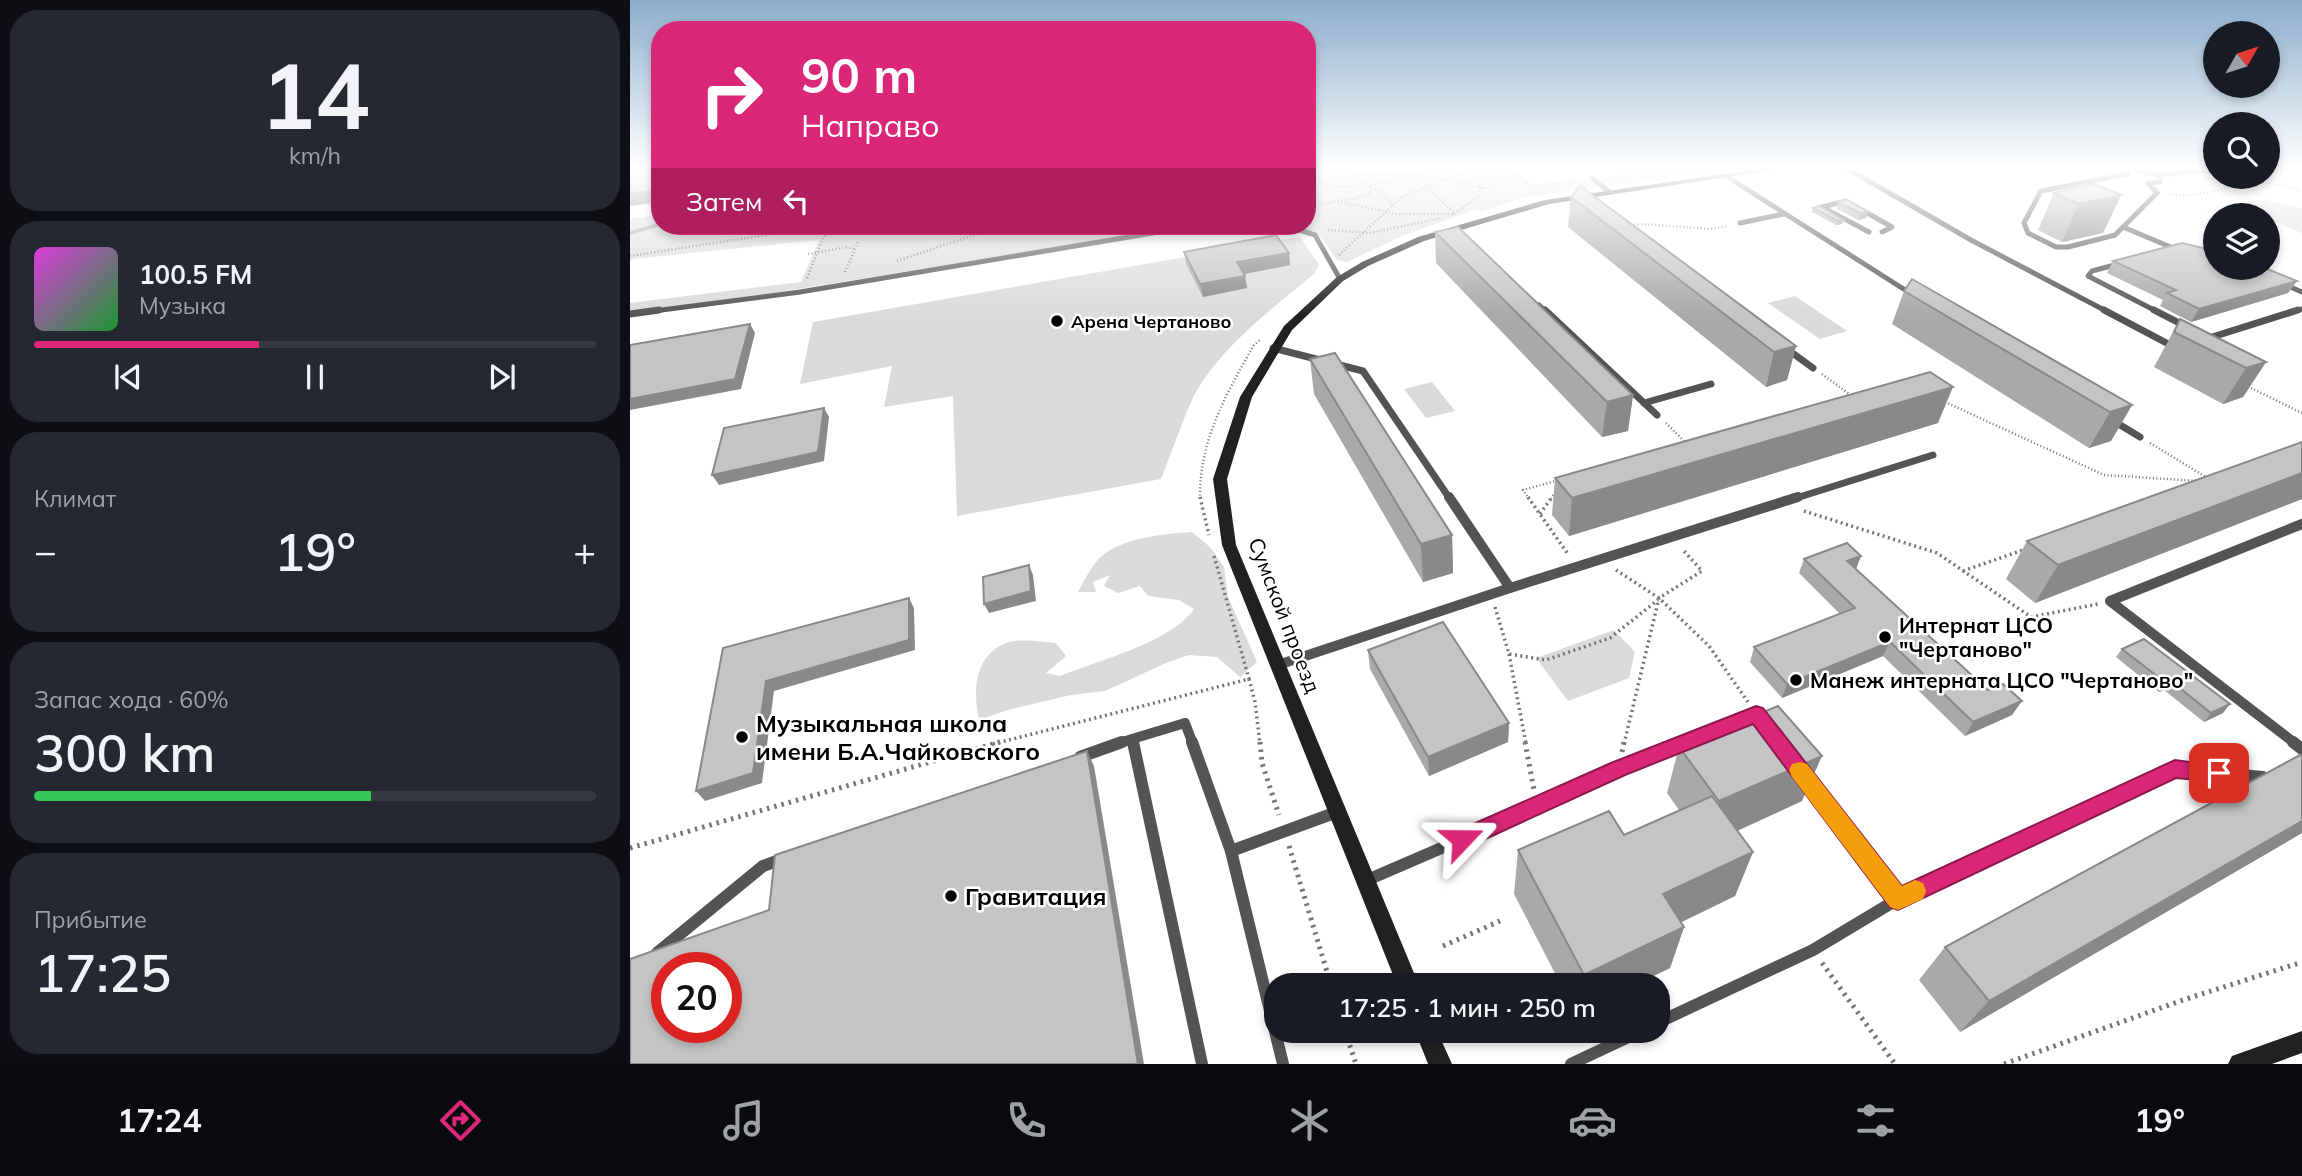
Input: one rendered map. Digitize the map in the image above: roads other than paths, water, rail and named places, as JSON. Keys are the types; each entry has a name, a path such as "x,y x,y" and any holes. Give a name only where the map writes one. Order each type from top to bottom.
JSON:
{"street":[{"name":"Сумской проезд","path":"1403,973 1229,545 1220,479 1246,397 1273,348 1288,328 1340,279 1394,250 1459,227 1495,218"},
{"path":"2241,1064 2302,1042"},
{"path":"1431,1043 1440,1064"}],"lane":[{"path":"1740,223 1766,218"},
{"path":"1790,218 1920,300"},
{"path":"1842,218 1869,232"},
{"path":"1875,218 1892,227 1882,232"},
{"path":"1932,218 2186,353"},
{"path":"2027,218 2024,223 2028,233 2056,247 2068,247 2115,235 2132,218"},
{"path":"2123,227 2188,253"},
{"path":"630,314 800,292 1141,235"},
{"path":"1315,235 1340,279"},
{"path":"2163,253 2175,250"},
{"path":"2127,262 2092,271 2088,276 2209,338 2302,309"},
{"path":"2273,280 2302,292"},
{"path":"1532,299 1657,415"},
{"path":"1779,343 1813,368"},
{"path":"1273,348 1363,371 1510,588"},
{"path":"1644,403 1711,384"},
{"path":"2105,415 2140,437"},
{"path":"1278,665 1577,566 1933,455"},
{"path":"2302,524 2110,601 2302,749"},
{"path":"1365,881 1618,769 1756,714 1773,736"},
{"path":"1066,762 1185,723 1231,851 1283,1064"},
{"path":"1132,739 1202,1064"},
{"path":"1798,768 1898,899"},
{"path":"1670,1017 1813,950 1898,899 2175,769 2268,775 2282,792"},
{"path":"1231,851 1337,812"},
{"path":"650,958 763,866 802,853"},
{"path":"1571,1064 1616,1043"}],"waterway":[{"path":"630,233 651,227"}],"place":[{"name":"Арена Чертаново","path":"1057,321"},
{"name":"Интернат ЦСО \"Чертаново\"","path":"1885,637"},
{"name":"Манеж интерната ЦСО \"Чертаново\"","path":"1796,680"},
{"name":"Музыкальная школа имени Б.А.Чайковского","path":"742,737"},
{"name":"Гравитация","path":"951,896"}]}
